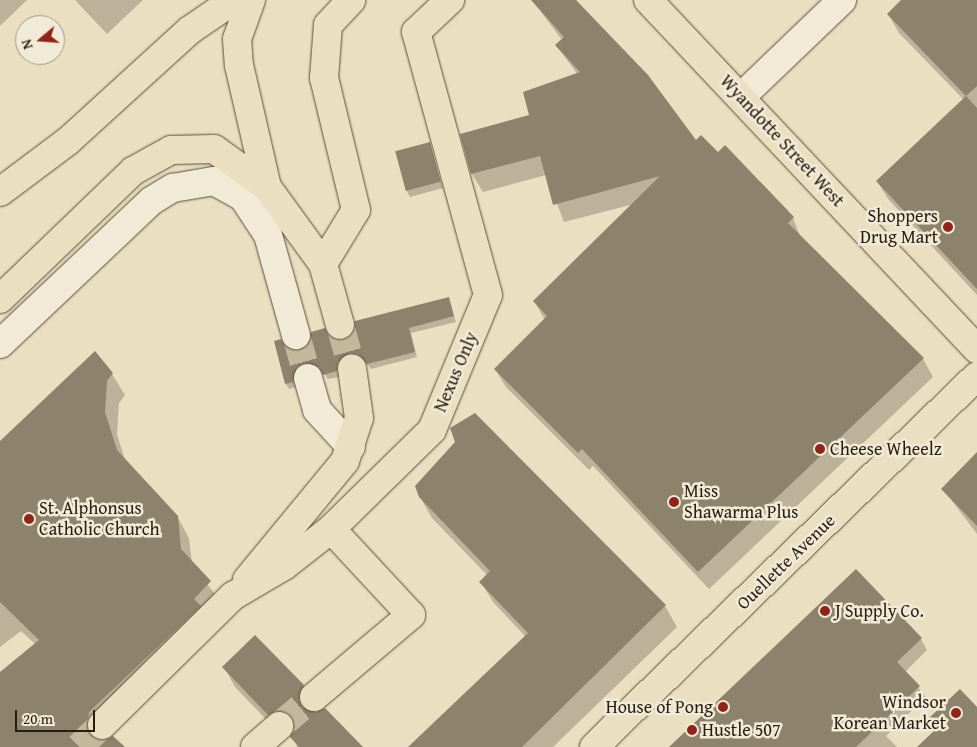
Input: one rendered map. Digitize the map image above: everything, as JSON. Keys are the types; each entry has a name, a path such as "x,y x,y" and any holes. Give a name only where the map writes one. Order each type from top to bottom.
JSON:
{"main road":[{"path":"0,192 68,141 190,30 234,0"},
{"path":"251,0 237,38 239,66 267,187"},
{"path":"323,264 356,210 324,78 328,25 351,0"},
{"name":"Nexus Only","path":"233,596 284,566 331,529 432,430 488,295 416,32 450,0"},
{"name":"Wyandotte Street West","path":"648,0 977,349"},
{"path":"0,300 133,171 172,150 214,149 267,187 323,264 340,324"},
{"path":"102,726 233,596 337,473 351,447 360,404 352,368"},
{"name":"Ouellette Avenue","path":"594,747 977,376"},
{"path":"314,697 411,615 331,529"},
{"path":"255,747 279,726"}],"street":[{"path":"741,97 842,0"},
{"path":"0,344 151,201 173,188 214,181 243,197 268,235 296,335"},
{"path":"308,378 317,410 351,447"}],"building":[{"path":"531,0 576,0 648,75 696,140 701,135 718,152 725,145 794,217 788,223 924,358 698,572 582,449 578,453 494,369 547,316 533,301 660,176 553,205 540,156 471,174 460,134 529,115 523,92 580,72 555,45 564,37"},
{"path":"901,0 977,0 977,86 966,96 887,14"},
{"name":"Shoppers Drug Mart","path":"966,96 977,108 977,289 876,181"},
{"path":"430,142 441,182 406,191 395,151"},
{"path":"449,297 454,316 409,328 415,352 367,364 358,354 349,353 338,362 337,371 323,375 319,367 304,363 297,367 293,382 285,384 274,341 281,339 285,346 300,350 307,346 311,332 325,328 329,336 344,340 351,336 355,321"},
{"path":"95,351 113,373 107,381 105,412 117,450 178,516 181,549 211,581 194,599 201,606 89,712 87,728 91,736 105,740 113,736 125,747 0,747 0,672 39,640 0,602 0,441"},
{"path":"475,413 666,605 522,747 408,747 528,633 479,582 490,571 419,497 415,486 455,442 450,428"},
{"path":"977,452 977,526 941,489"},
{"path":"856,569 922,638 897,662 920,686 856,747 669,747"},
{"path":"255,635 304,685 299,699 302,707 316,712 325,708 363,747 299,747 290,737 294,723 290,715 276,711 268,715 222,667"},
{"name":"Windsor Korean Market","path":"960,689 977,707 977,747 917,747 937,728 929,718"}],"tunnel":[{"path":"340,325 352,368"},
{"path":"296,335 308,378"},
{"path":"279,726 314,697"},
{"path":"79,747 102,725"}],"place":[{"name":"Shoppers Drug Mart","path":"948,227"},
{"name":"Cheese Wheelz","path":"820,449"},
{"name":"Miss Shawarma Plus","path":"674,502"},
{"name":"St. Alphonsus Catholic Church","path":"29,519"},
{"name":"J Supply Co.","path":"825,611"},
{"name":"House of Pong","path":"723,707"},
{"name":"Windsor Korean Market","path":"956,713"},
{"name":"Hustle 507","path":"692,730"}]}
